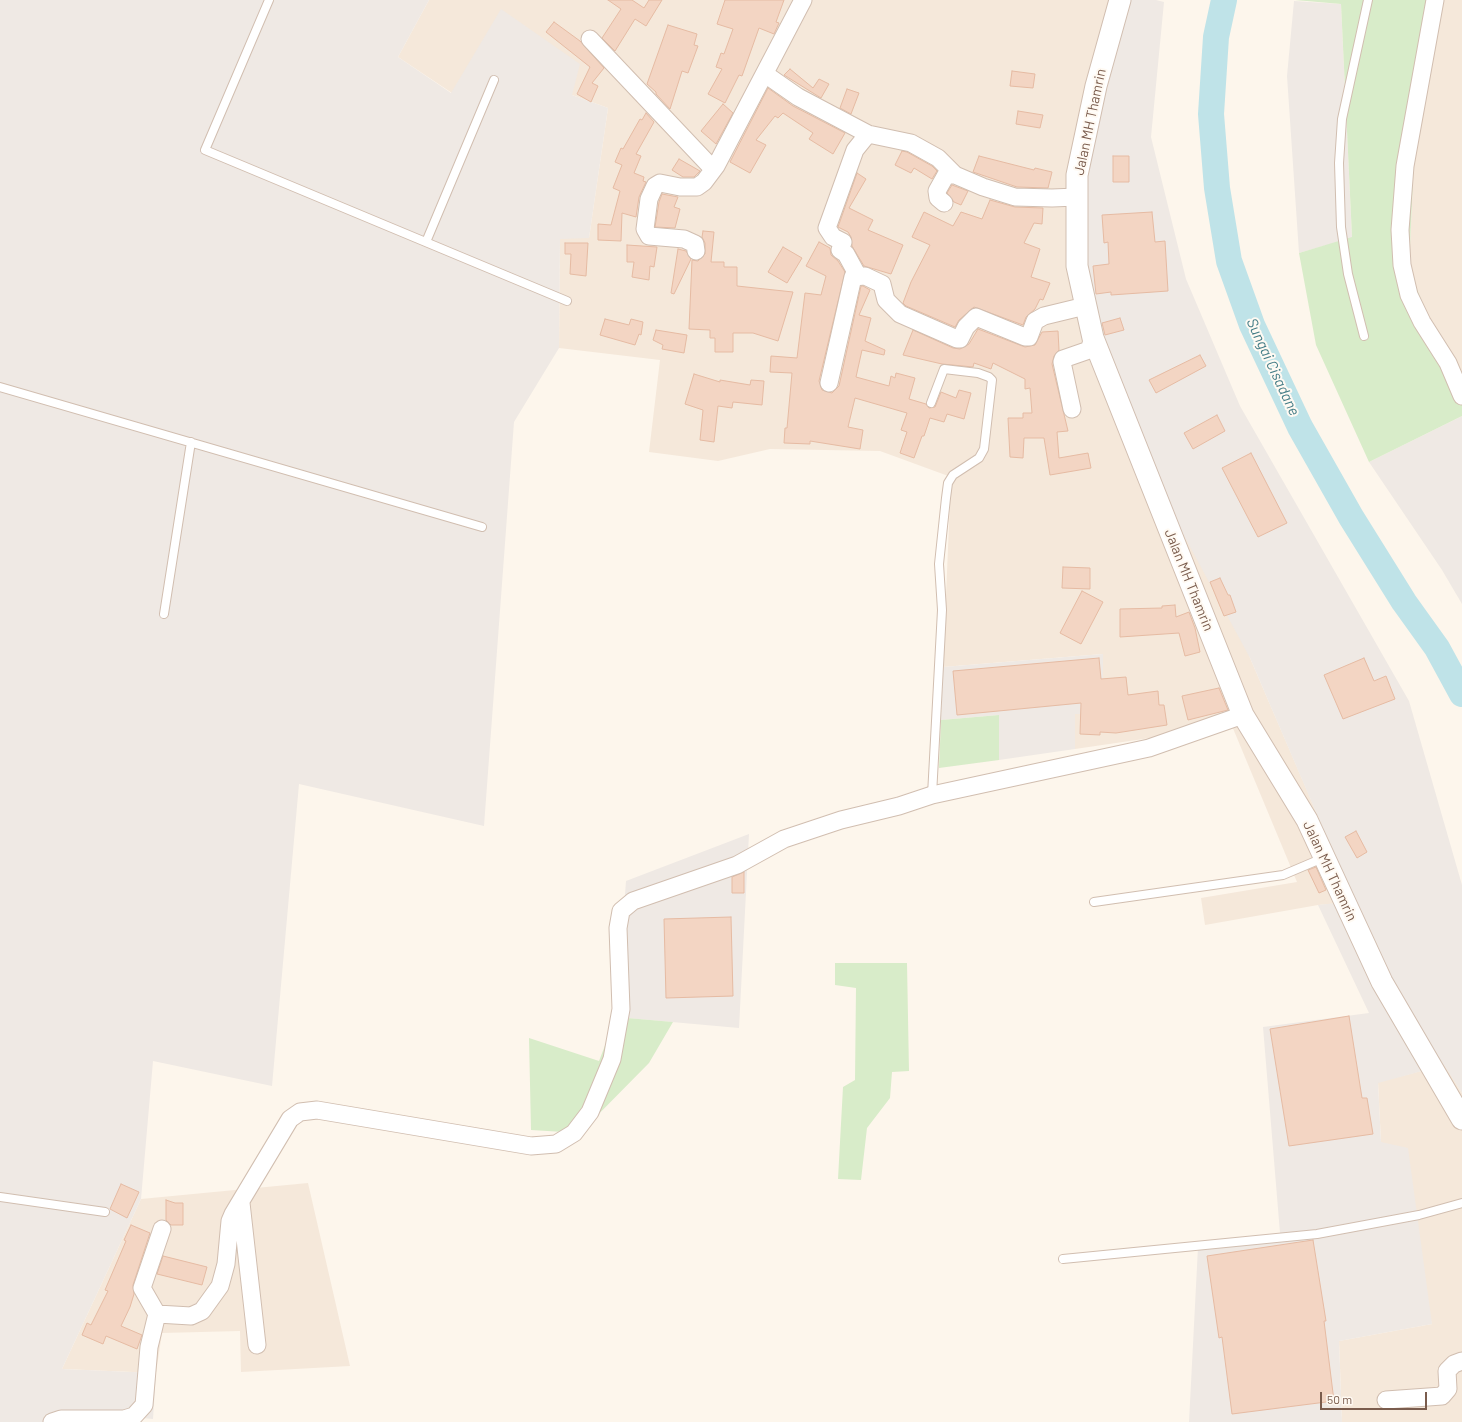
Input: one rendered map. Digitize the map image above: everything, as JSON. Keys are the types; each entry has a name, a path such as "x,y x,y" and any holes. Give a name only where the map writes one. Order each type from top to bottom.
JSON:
{"street":[{"path":"696,251 695,244 684,239 649,236 645,229 649,199 655,186 660,183 680,187 697,187 713,169 803,0"},
{"name":"Jalan MH Thamrin","path":"1120,0 1096,86 1074,197 1077,266 1081,306 1091,344 1243,715 1307,820 1382,982 1462,1120"},
{"path":"1435,0 1405,166 1400,230 1402,265 1409,295 1422,322 1455,361 1462,396"},
{"path":"590,39 713,169"},
{"path":"764,74 798,97 868,134 911,143 938,158 955,175 983,187 1015,197 1074,197"},
{"path":"858,276 846,254 840,250 843,242 833,237 827,228 855,150 868,134"},
{"path":"944,203 938,198 937,191 946,175 955,175"},
{"path":"829,383 848,293 853,277 865,276 882,284 886,300 900,314 957,339 960,339 966,327 976,317 1025,337 1029,337 1036,321 1044,316 1081,306"},
{"path":"1072,409 1062,359 1072,356 1091,344"},
{"path":"157,1314 191,1316 202,1311 220,1286 226,1264 230,1221 290,1119 300,1112 317,1110 531,1146 556,1144 574,1133 590,1112 612,1059 622,1009 618,928 621,912 633,901 736,864 784,839 841,820 899,806 932,795 1149,748 1243,715"},
{"path":"241,1203 258,1345"},
{"path":"52,1422 61,1419 124,1419 134,1416 144,1405 149,1347 157,1314 142,1288 162,1229"},
{"path":"1386,1400 1442,1396 1448,1389 1447,1371 1454,1364 1462,1361"}],"lane":[{"path":"268,0 205,150 567,301"},
{"path":"1364,336 1348,274 1341,227 1339,163 1342,119 1368,0"},
{"path":"426,242 494,80"},
{"path":"931,403 944,369 978,373 989,377 992,380 982,454 979,458 953,475 948,483 939,564 942,610 932,795"},
{"path":"0,387 482,527"},
{"path":"164,614 191,442"},
{"path":"1094,902 1283,875 1324,858"},
{"path":"0,1197 105,1212"},
{"path":"1062,1259 1317,1234 1419,1215 1462,1203"}],"shaded area":[{"path":"0,0 429,0 398,57 451,93 501,9 580,64 572,95 608,108 589,238 560,239 559,348 514,422 484,826 299,784 272,1086 153,1061 141,1199 62,1369 156,1373 153,1419 62,1411 56,1422 0,1422"},
{"path":"429,0 1112,0 1250,658 1355,902 1318,905 1205,925 1201,898 1297,882 1232,726 1075,749 1075,714 1102,714 1103,654 943,667 951,477 880,451 770,449 718,461 649,452 660,360 559,348 560,238 589,238 608,108 572,95 452,93 398,57"},
{"path":"1112,0 1156,0 1164,2 1151,137 1186,279 1240,406 1409,701 1462,885 1462,1093 1444,1065 1378,1083 1381,1142 1408,1148 1432,1324 1339,1341 1342,1422 1189,1422 1198,1247 1280,1233 1263,1027 1369,1013 1318,905 1354,901 1250,658 1175,519 1081,338 1068,241 1078,116"},
{"path":"1438,0 1462,0 1462,388 1441,349 1409,269 1415,135"},
{"path":"1294,1 1341,4 1352,238 1299,253 1287,76"},
{"path":"1462,416 1462,604 1442,570 1369,462"},
{"path":"1103,654 1103,714 1075,714 1075,749 999,760 999,715 941,720 943,667"},
{"path":"749,834 739,1028 616,1017 626,881"},
{"path":"1445,1065 1462,1093 1462,1422 1342,1422 1339,1341 1432,1324 1381,1142 1378,1082"},
{"path":"308,1183 350,1366 241,1372 240,1331 162,1333 156,1373 62,1369 141,1199"}],"green space":[{"path":"1295,0 1438,0 1415,135 1409,269 1441,349 1462,388 1462,416 1369,462 1316,345 1299,253 1352,237 1341,4"},
{"path":"999,715 999,760 939,768 941,720"},
{"path":"835,963 907,963 909,1071 892,1072 890,1098 867,1128 861,1180 838,1179 843,1087 855,1080 856,988 835,985"},
{"path":"616,1017 673,1022 649,1063 580,1133 531,1130 529,1038 599,1061"}],"building":[{"path":"608,0 632,0 644,8 649,0 662,0 646,26 635,19 615,51 602,38 621,9"},
{"path":"725,0 784,0 776,22 779,23 774,34 759,28 742,76 739,75 725,103 708,94 722,69 716,67 721,53 724,54 733,29 717,24"},
{"path":"554,22 580,41 604,68 592,83 598,86 591,102 577,94 590,67 546,32"},
{"path":"668,25 697,34 694,45 698,46 688,73 682,71 670,109 656,94 656,92 647,84"},
{"path":"790,69 813,88 819,79 829,84 821,98 784,75"},
{"path":"1012,71 1035,74 1033,88 1010,86"},
{"path":"768,88 793,106 845,133 833,154 809,139 813,133 783,113 778,118 775,116 756,140 766,145 750,173 730,162"},
{"path":"847,89 859,93 851,114 840,108"},
{"path":"723,104 733,113 716,144 701,131"},
{"path":"1018,111 1043,115 1040,128 1016,124"},
{"path":"646,113 654,122 636,154 641,156 634,173 644,177 643,181 646,182 639,197 636,217 622,213 621,241 598,240 598,224 611,225 620,191 613,188 622,165 615,162 621,148 623,149 640,119 642,120"},
{"path":"902,151 907,152 932,166 937,171 932,179 914,168 911,173 895,165"},
{"path":"979,156 1034,170 1035,168 1052,172 1048,188 1017,187 973,172"},
{"path":"1113,156 1129,156 1129,182 1113,182"},
{"path":"679,159 700,171 694,177 683,177 672,170"},
{"path":"857,173 866,179 849,208 873,220 868,230 903,245 891,274 864,266 852,246 851,237 848,232 838,227"},
{"path":"952,185 968,191 961,205 954,202 947,193"},
{"path":"662,194 678,197 674,207 680,209 675,228 655,227 659,202"},
{"path":"990,200 1015,207 1043,208 1042,224 1034,223 1024,243 1040,249 1031,277 1050,283 1043,300 1040,299 1035,309 1026,317 1023,325 974,307 959,320 955,327 906,306 903,303 911,282 930,245 912,237 924,212 953,226 961,212 982,219"},
{"path":"1152,212 1155,242 1165,241 1168,291 1111,295 1111,292 1096,294 1093,266 1109,264 1108,242 1104,243 1102,215"},
{"path":"703,231 714,232 711,262 724,262 724,267 737,267 737,286 793,292 778,341 753,333 733,333 733,352 715,352 715,338 710,338 710,330 689,329 692,260 698,261 705,254 705,243 702,237"},
{"path":"819,242 830,248 831,255 838,261 845,272 819,381 822,390 832,393 839,386 861,286 863,286 870,290 859,315 871,318 865,341 885,350 884,355 862,350 856,377 889,386 891,376 895,378 896,373 915,378 909,399 926,404 929,408 935,407 941,392 956,398 959,390 971,393 964,419 947,414 944,422 930,418 914,458 900,453 907,432 901,430 907,413 855,398 848,427 863,430 860,449 810,441 810,444 784,443 785,428 787,428 792,373 770,372 771,356 797,358 805,293 821,295 826,276 806,266"},
{"path":"565,243 588,243 586,276 570,274 571,254 565,254"},
{"path":"627,245 657,247 654,267 650,266 649,280 632,277 634,262 627,262"},
{"path":"783,247 802,258 787,283 768,272"},
{"path":"678,249 686,251 691,259 674,294 671,293"},
{"path":"1120,318 1124,330 1105,335 1102,323"},
{"path":"605,319 629,325 631,319 643,322 641,335 639,334 635,345 600,335"},
{"path":"978,329 1025,347 1035,345 1042,332 1058,331 1059,350 1054,356 1052,364 1068,431 1057,432 1059,458 1088,453 1091,468 1050,475 1044,438 1024,438 1023,458 1010,457 1008,418 1023,418 1023,413 1032,413 1030,388 1025,389 1025,379 993,363 991,369 974,363 973,367 942,364 903,355 913,330 953,348 960,349 969,344"},
{"path":"656,330 687,335 684,353 662,349 663,345 653,340"},
{"path":"1200,355 1206,366 1156,393 1149,380"},
{"path":"694,374 720,382 720,380 750,385 751,380 764,381 762,405 733,402 732,408 718,406 714,442 700,440 703,410 685,404"},
{"path":"1217,415 1225,431 1193,449 1184,433"},
{"path":"1251,453 1287,523 1258,537 1222,468"},
{"path":"1063,567 1090,568 1090,589 1062,588"},
{"path":"1220,578 1228,595 1230,595 1236,612 1224,616 1210,582"},
{"path":"1082,591 1103,602 1081,644 1060,633"},
{"path":"1175,605 1176,617 1189,612 1195,628 1200,652 1185,656 1179,633 1120,637 1120,609 1162,608 1162,606"},
{"path":"1099,658 1101,679 1126,677 1128,695 1158,691 1159,705 1164,705 1167,725 1116,733 1100,732 1100,735 1080,734 1081,703 957,715 953,671"},
{"path":"1364,658 1374,681 1386,676 1395,699 1343,719 1324,675"},
{"path":"1219,688 1228,710 1188,720 1182,696"},
{"path":"1356,831 1367,852 1357,858 1345,837"},
{"path":"1316,867 1326,890 1319,893 1308,870"},
{"path":"744,872 744,893 732,893 732,877"},
{"path":"731,917 733,996 666,998 664,919"},
{"path":"1349,1016 1362,1098 1367,1098 1373,1134 1289,1146 1270,1029"},
{"path":"121,1184 139,1192 127,1218 110,1209"},
{"path":"166,1200 175,1203 183,1203 183,1225 171,1225 166,1220"},
{"path":"131,1225 150,1233 133,1285 134,1294 130,1307 121,1326 142,1335 137,1349 106,1336 103,1344 82,1335 87,1323 91,1325 108,1291 105,1290 126,1241 124,1240"},
{"path":"1313,1240 1326,1321 1324,1321 1334,1401 1232,1414 1222,1337 1219,1338 1207,1256"},
{"path":"163,1256 207,1267 202,1285 157,1274"}],"waterway":[{"name":"Sungai Cisadane","path":"1224,0 1216,37 1211,114 1217,188 1229,261 1252,325 1300,427 1351,517 1404,602 1437,648 1462,694"}]}
